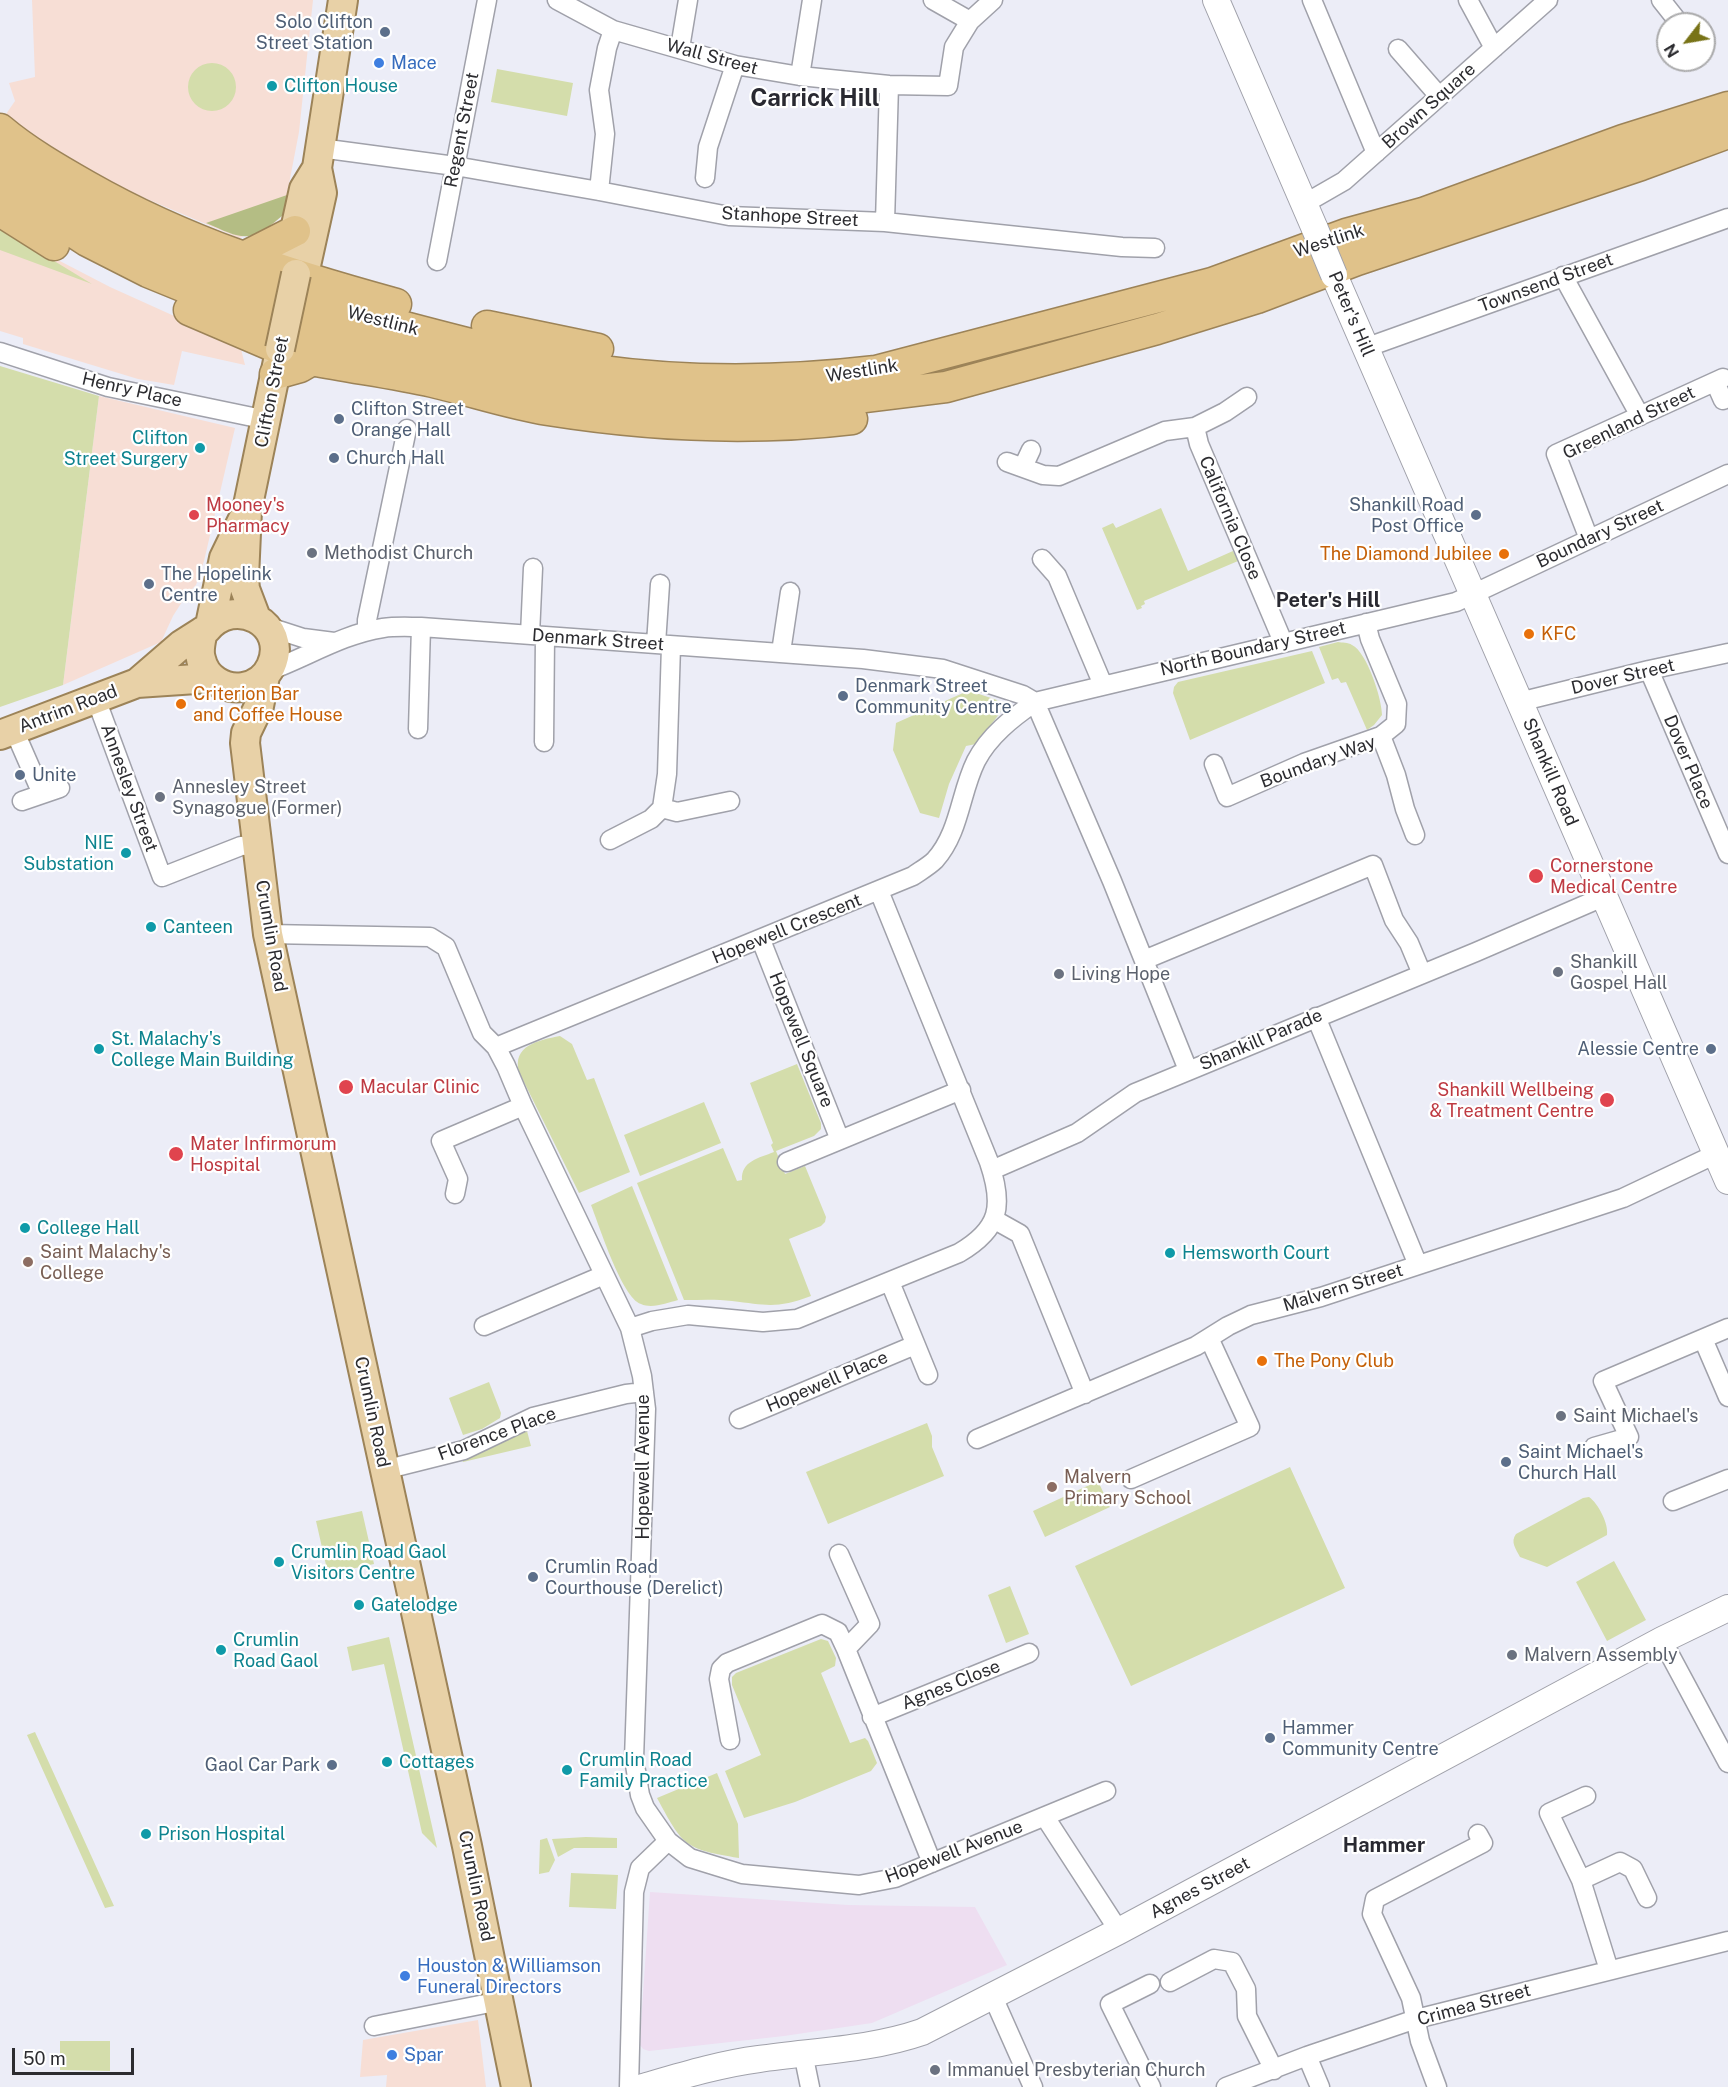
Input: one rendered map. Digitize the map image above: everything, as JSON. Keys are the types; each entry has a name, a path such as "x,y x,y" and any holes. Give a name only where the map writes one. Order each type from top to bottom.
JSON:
{"highway":[{"path":"1623,140 1656,117 1728,88"},
{"name":"Westlink","path":"0,153 88,212 134,237 218,273 322,305 533,358 594,370 661,377 770,380 820,378 876,371 1212,282 1346,234 1423,213 1623,140 1728,107"},
{"path":"0,129 43,159 117,203 196,241 242,258 395,304 506,331 590,348 661,357 736,361 882,354 943,355"},
{"name":"Westlink","path":"0,184 87,241 148,272 250,311 355,341 476,372 608,396 695,404 782,404 832,401 946,387 1157,329 1257,298 1357,260 1641,165 1728,133"},
{"path":"1641,165 1687,162 1728,152"},
{"path":"0,211 106,274 277,361 304,353 312,360 432,382 546,410 664,424 807,424 852,419 889,411 946,387"},
{"path":"242,258 295,231"}],"main road":[{"name":"Clifton Street","path":"296,274 287,266 304,189 318,158 343,0"},
{"name":"Peter's Hill","path":"1223,2 1304,204 1471,595"},
{"name":"Clifton Street","path":"296,274 305,270 322,193 318,158"},
{"name":"Clifton Street","path":"261,622 245,589 247,510 296,274"},
{"name":"Clifton Street","path":"207,628 224,558 247,510"},
{"name":"Shankill Road","path":"1471,595 1728,1181"},
{"path":"232,613 245,614 261,622 272,636 275,648 274,660 267,673 249,686 230,687 216,681 205,669 201,658 200,648 207,628 220,617 232,613"},
{"name":"Antrim Road","path":"7,732 137,683 181,645 207,628"},
{"name":"Crumlin Road","path":"267,673 259,706 246,733 245,743 268,934 500,2001 516,2087"},
{"name":"Antrim Road","path":"137,683 216,681"},
{"name":"Crumlin Road","path":"216,681 246,733"},
{"name":"Agnes Street","path":"643,2087 746,2061 854,2047 906,2038 922,2032 1119,1931 1662,1640 1728,1608"}],"street":[{"name":"Regent Street","path":"437,261 487,0"},
{"name":"Wall Street","path":"557,0 613,30 735,65 800,76 889,85 948,86 954,47 970,21"},
{"path":"680,48 688,0"},
{"path":"800,76 812,0"},
{"path":"933,0 970,21 993,0"},
{"path":"1312,0 1376,153"},
{"path":"1468,0 1494,48"},
{"name":"Brown Square","path":"1304,204 1344,181 1548,0"},
{"path":"1661,0 1670,12"},
{"path":"599,191 605,134 599,90 613,30"},
{"path":"1398,49 1439,96"},
{"path":"705,178 708,147 735,65"},
{"path":"885,222 889,85"},
{"name":"Stanhope Street","path":"318,158 455,166 729,216 885,222 1122,247 1155,248"},
{"name":"Townsend Street","path":"1365,348 1728,219"},
{"path":"1563,276 1641,416"},
{"name":"Henry Place","path":"0,352 108,387 267,420"},
{"name":"Greenland Street","path":"1590,539 1556,454 1719,380 1723,400"},
{"path":"1030,450 1015,465 1043,475 1059,476 1165,431 1195,427 1225,412 1247,397"},
{"name":"California Close","path":"1195,427 1199,444 1283,642"},
{"path":"367,631 407,429"},
{"name":"Boundary Street","path":"1471,595 1728,474"},
{"path":"1042,559 1057,576 1103,685"},
{"path":"533,568 544,742"},
{"path":"610,840 651,819 662,808 667,774 660,584"},
{"path":"781,652 790,592"},
{"name":"North Boundary Street","path":"1035,702 1456,602 1471,595"},
{"name":"Denmark Street","path":"261,622 303,638 334,642"},
{"path":"1366,623 1370,639 1397,704 1396,724 1381,736"},
{"name":"Denmark Street","path":"267,673 300,660 334,642 367,631 387,627 421,627 863,659 943,669 1023,695 1035,702"},
{"path":"418,729 421,627"},
{"name":"Dover Street","path":"1519,702 1728,653"},
{"name":"Dover Place","path":"1649,670 1728,854"},
{"name":"Annesley Street","path":"96,699 162,877 241,846 257,845"},
{"path":"879,891 913,876 934,861 946,845 956,825 970,774 977,758 1005,723 1035,702"},
{"name":"Shankill Parade","path":"1035,702 1144,960 1188,1071 1603,897"},
{"path":"7,732 42,794"},
{"name":"Boundary Way","path":"1214,764 1227,797 1304,763 1381,736 1415,835"},
{"path":"22,801 60,788"},
{"path":"662,808 677,812 730,801"},
{"path":"1144,960 1372,865 1394,920 1409,943 1422,974"},
{"name":"Hopewell Crescent","path":"496,1047 879,891 992,1170 997,1196 995,1220"},
{"name":"Hopewell Avenue","path":"268,934 430,937 446,947 482,1033 496,1047 506,1066 630,1328 646,1409 634,1759 640,1795 645,1808 668,1841 690,1858 742,1874 859,1884 895,1878 1106,1791"},
{"name":"Hopewell Square","path":"760,940 840,1140"},
{"path":"1316,1017 1418,1265"},
{"path":"992,1170 1077,1133 1135,1093 1188,1071"},
{"path":"787,1162 961,1090"},
{"path":"455,1194 458,1179 441,1141 523,1106"},
{"name":"Malvern Street","path":"977,1440 1196,1346 1228,1326 1251,1316 1322,1297 1623,1198 1716,1154"},
{"path":"630,1328 652,1321 688,1315 763,1322 797,1319 960,1253 977,1243 995,1220 1020,1234 1085,1394"},
{"path":"484,1326 604,1275"},
{"path":"890,1282 928,1375"},
{"path":"1593,1447 1629,1437 1603,1381 1728,1328"},
{"path":"1131,1479 1250,1427 1209,1338"},
{"path":"1703,1339 1728,1396"},
{"name":"Hopewell Place","path":"739,1419 915,1345"},
{"name":"Florence Place","path":"384,1470 464,1450 532,1417 626,1394 644,1392"},
{"path":"1673,1501 1728,1479"},
{"path":"839,1554 870,1624 846,1649"},
{"path":"730,1740 719,1679 721,1669 727,1663 822,1624 838,1632 932,1863"},
{"path":"1662,1640 1728,1763"},
{"name":"Agnes Close","path":"872,1717 1029,1653"},
{"path":"1586,1796 1549,1813 1581,1880 1609,1970"},
{"name":"Hopewell Avenue","path":"1045,1817 1119,1931"},
{"path":"1437,2087 1420,2041 1411,1998 1372,1914 1376,1899 1483,1843 1479,1834"},
{"path":"629,2087 634,1892 640,1868 668,1841"},
{"path":"1581,1880 1620,1862 1633,1869 1647,1898"},
{"name":"Crimea Street","path":"1226,2087 1307,2056 1416,2019 1728,1941"},
{"path":"1170,1982 1214,1959 1232,1962 1246,1989 1247,2016 1274,2070"},
{"path":"1150,1984 1110,2004 1151,2087"},
{"path":"993,1997 1033,2087"},
{"path":"374,2026 500,2001"},
{"path":"804,2053 810,2087"},
{"path":"1307,2056 1320,2087"}],"shaded area":[{"path":"32,0 313,0 299,132 283,215 272,225 239,238 114,185 71,161 4,117 15,101 9,83 35,77"},
{"path":"0,227 110,287 172,315 239,341 245,365 182,351 174,385 138,379 23,344 23,338 0,331"},
{"path":"99,396 235,428 204,561 196,585 187,594 173,616 161,642 63,685"},
{"path":"650,1892 848,1905 975,1907 1007,1965 872,2023 784,2036 649,2051 640,2045 640,2038"},
{"path":"478,2020 486,2087 386,2087 387,2075 360,2077 363,2040"}],"green space":[{"path":"207,63 217,63 229,70 236,82 236,92 229,104 217,111 207,111 192,100 188,92 188,82 199,67"},
{"path":"497,69 573,83 567,116 491,102"},
{"path":"287,195 283,215 253,235 229,233 206,223"},
{"path":"0,228 92,284 0,250"},
{"path":"0,366 99,396 63,685 0,707"},
{"path":"1161,508 1188,571 1233,551 1238,561 1144,601 1142,608 1137,610 1102,528 1113,523 1116,528"},
{"path":"1338,642 1350,644 1358,649 1368,666 1376,688 1382,715 1367,730 1346,682 1341,683 1338,678 1332,680 1319,647"},
{"path":"1312,651 1325,683 1190,740 1173,693 1178,682"},
{"path":"962,690 997,700 1001,708 1000,713 976,744 966,746 949,784 939,818 920,813 893,750 896,723 963,693"},
{"path":"560,1036 572,1044 587,1080 594,1078 630,1172 579,1193 519,1072 519,1056 523,1050 536,1042"},
{"path":"797,1064 821,1123 821,1129 814,1136 776,1151 785,1174 805,1166 826,1217 821,1226 789,1239 811,1296 789,1303 771,1305 720,1300 684,1300 637,1183 723,1148 737,1181 742,1180 744,1168 748,1164 774,1152 771,1145 773,1143 750,1083"},
{"path":"704,1102 721,1143 640,1176 624,1135"},
{"path":"632,1186 678,1300 650,1306 634,1299 626,1289 605,1244 591,1205"},
{"path":"489,1382 501,1413 500,1418 482,1429 463,1435 449,1398"},
{"path":"927,1423 932,1436 932,1447 944,1476 828,1524 806,1472"},
{"path":"527,1431 531,1446 463,1462 462,1459"},
{"path":"1290,1467 1345,1588 1131,1686 1075,1566"},
{"path":"1098,1481 1110,1507 1045,1537 1033,1511"},
{"path":"1589,1497 1602,1514 1607,1535 1547,1567 1520,1557 1514,1543 1516,1534 1583,1498"},
{"path":"362,1511 374,1564 328,1574 316,1521"},
{"path":"1614,1561 1646,1620 1607,1641 1576,1582"},
{"path":"1010,1586 1029,1634 1006,1643 988,1595"},
{"path":"389,1637 437,1848 422,1833 384,1664 352,1671 347,1647"},
{"path":"821,1639 828,1641 836,1658 835,1666 821,1673 850,1743 865,1738 877,1763 871,1771 795,1802 744,1818 725,1771 761,1755 732,1685 732,1677 736,1673"},
{"path":"35,1732 114,1906 105,1908 27,1735"},
{"path":"717,1773 738,1824 739,1858 707,1852 687,1843 673,1826 657,1798"},
{"path":"547,1838 555,1860 549,1872 539,1874 540,1840"},
{"path":"617,1838 617,1848 574,1848 558,1857 552,1839"},
{"path":"571,1873 618,1875 616,1909 569,1907"},
{"path":"60,2041 110,2041 110,2071 60,2070"}],"place":[{"name":"Solo Clifton Street Station","path":"385,32"},
{"name":"Mace","path":"379,63"},
{"name":"Clifton House","path":"272,86"},
{"name":"Clifton Street Orange Hall","path":"339,419"},
{"name":"Clifton Street Surgery","path":"200,448"},
{"name":"Church Hall","path":"334,458"},
{"name":"Mooney's Pharmacy","path":"194,515"},
{"name":"Shankill Road Post Office","path":"1476,515"},
{"name":"Methodist Church","path":"312,553"},
{"name":"The Diamond Jubilee","path":"1504,554"},
{"name":"The Hopelink Centre","path":"149,584"},
{"name":"KFC","path":"1529,634"},
{"name":"Denmark Street Community Centre","path":"843,696"},
{"name":"Criterion Bar and Coffee House","path":"181,704"},
{"name":"Unite","path":"20,775"},
{"name":"Annesley Street Synagogue (Former)","path":"160,797"},
{"name":"NIE Substation","path":"126,853"},
{"name":"Cornerstone Medical Centre","path":"1536,876"},
{"name":"Canteen","path":"151,927"},
{"name":"Shankill Gospel Hall","path":"1558,972"},
{"name":"Living Hope","path":"1059,974"},
{"name":"St. Malachy's College Main Building","path":"99,1049"},
{"name":"Alessie Centre","path":"1711,1049"},
{"name":"Macular Clinic","path":"346,1087"},
{"name":"Shankill Wellbeing & Treatment Centre","path":"1607,1100"},
{"name":"Mater Infirmorum Hospital","path":"176,1154"},
{"name":"College Hall","path":"25,1228"},
{"name":"Hemsworth Court","path":"1170,1253"},
{"name":"Saint Malachy's College","path":"28,1262"},
{"name":"The Pony Club","path":"1262,1361"},
{"name":"Saint Michael's","path":"1561,1416"},
{"name":"Saint Michael's Church Hall","path":"1506,1462"},
{"name":"Malvern Primary School","path":"1052,1487"},
{"name":"Crumlin Road Gaol Visitors Centre","path":"279,1562"},
{"name":"Crumlin Road Courthouse (Derelict)","path":"533,1577"},
{"name":"Gatelodge","path":"359,1605"},
{"name":"Crumlin Road Gaol","path":"221,1650"},
{"name":"Malvern Assembly","path":"1512,1655"},
{"name":"Hammer Community Centre","path":"1270,1738"},
{"name":"Cottages","path":"387,1762"},
{"name":"Gaol Car Park","path":"332,1765"},
{"name":"Crumlin Road Family Practice","path":"567,1770"},
{"name":"Prison Hospital","path":"146,1834"},
{"name":"Houston & Williamson Funeral Directors","path":"405,1976"},
{"name":"Spar","path":"392,2055"},
{"name":"Immanuel Presbyterian Church","path":"935,2070"}],"district":[{"name":"Carrick Hill","path":"815,99"},
{"name":"Peter's Hill","path":"1328,601"},
{"name":"Hammer","path":"1384,1846"}]}
